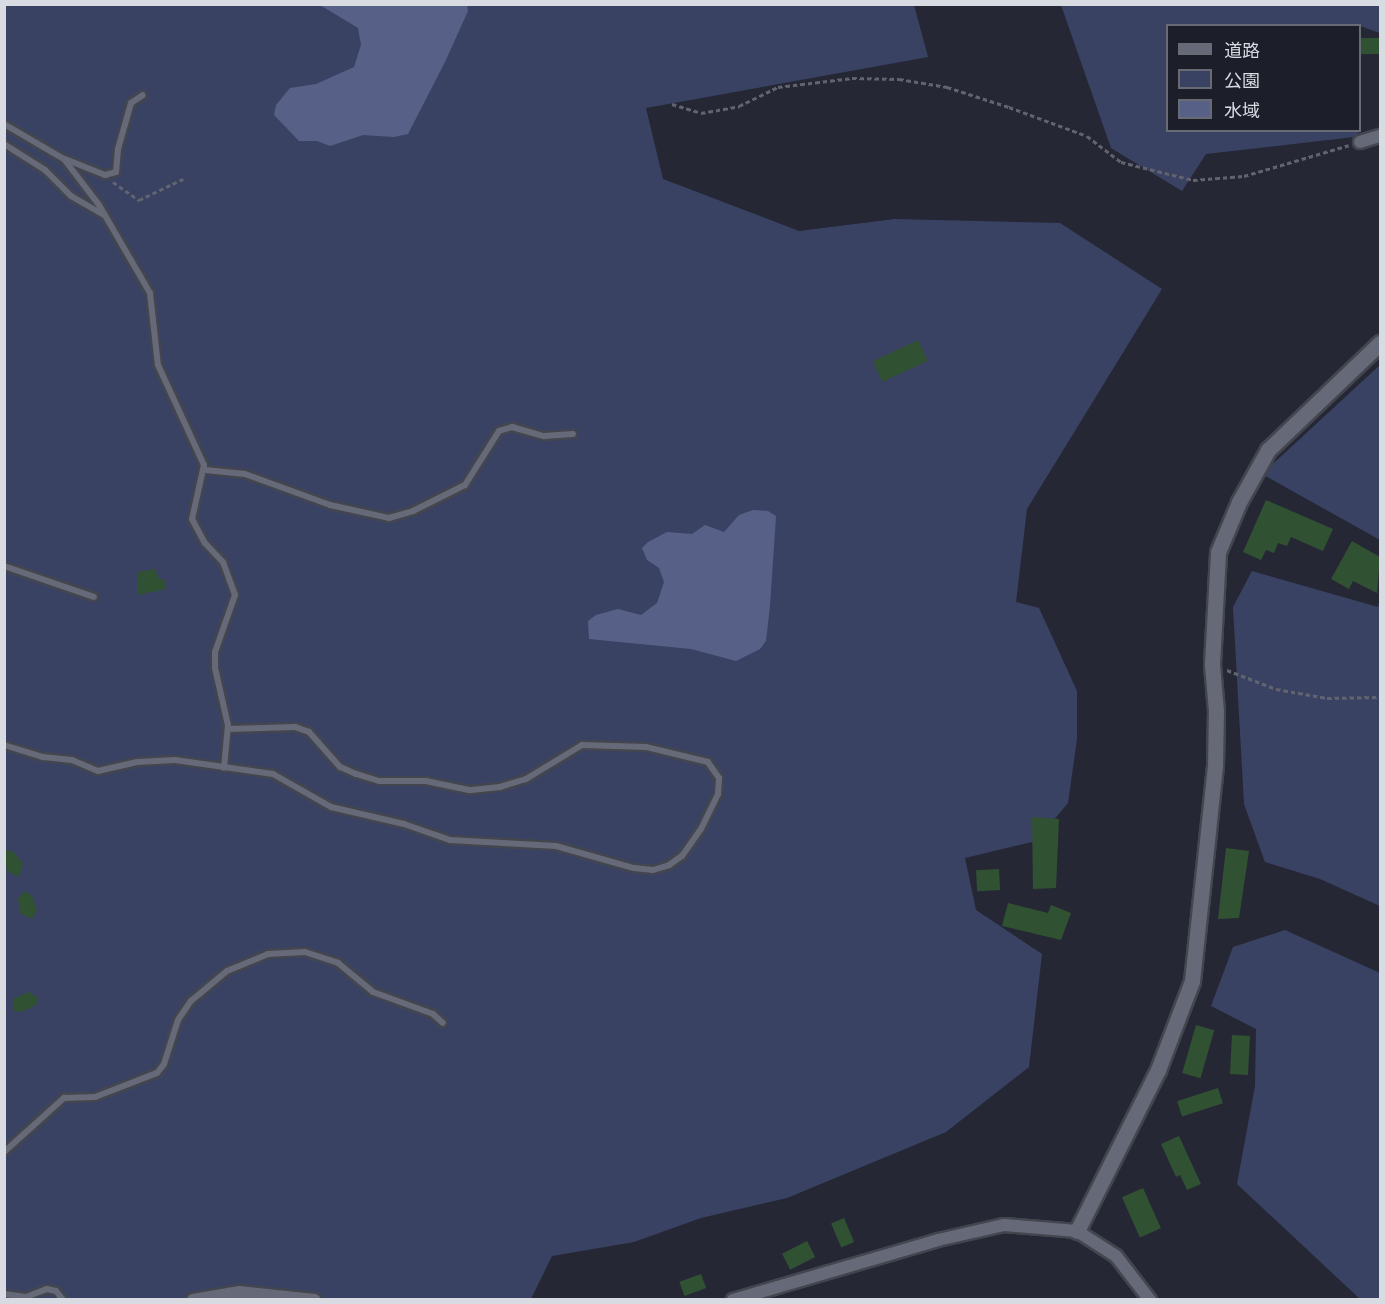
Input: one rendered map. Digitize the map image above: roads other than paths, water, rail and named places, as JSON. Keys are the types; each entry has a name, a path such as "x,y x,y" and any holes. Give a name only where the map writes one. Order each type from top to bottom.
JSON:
{"street":[{"path":"1360,142 1380,136"},
{"path":"1077,1231 1158,1070 1192,981 1215,766 1216,711 1212,664 1214,567 1239,502 1269,450 1284,432 1380,343"},
{"path":"734,1299 938,1240 1004,1225 1077,1231 1116,1256 1150,1299"},
{"path":"193,1299 239,1292 315,1299"}],"lane":[{"path":"4,124 64,159 105,175 116,172 118,149 131,103 142,95"},
{"path":"4,144 45,170 71,196 105,216"},
{"path":"64,159 105,216 150,293 158,365 205,470 192,519 205,543 223,562 235,595 218,638 215,660 228,729 224,768"},
{"path":"205,470 245,474 330,505 390,518 413,511 465,485 500,431 512,427 544,436 573,434"},
{"path":"4,566 94,597"},
{"path":"4,745 43,757 72,760 99,771 151,761 273,774 332,807 404,824 450,840 556,846 624,866 653,870 669,865 682,856 701,829 718,794 719,778 708,762 631,745 582,745 526,779 500,787 469,790 426,781 379,781 356,774 340,767 309,732 295,727 228,729"},
{"path":"4,1152 64,1098 95,1097 157,1072 164,1064 174,1028 192,1001 227,971 268,954 305,952 338,963 373,992 433,1014 444,1023"},
{"path":"4,1294 26,1297 47,1289 56,1292 63,1299"}],"water":[{"path":"320,5 467,5 468,11 445,62 408,134 394,137 363,135 330,146 317,141 299,141 274,115 276,105 290,88 316,84 354,67 361,45 358,28"},
{"path":"753,510 768,511 776,516 766,641 760,649 736,661 691,649 589,639 588,621 596,615 618,609 641,615 657,603 664,582 659,568 647,560 642,548 648,542 667,532 692,534 705,525 724,532 739,515"}]}
